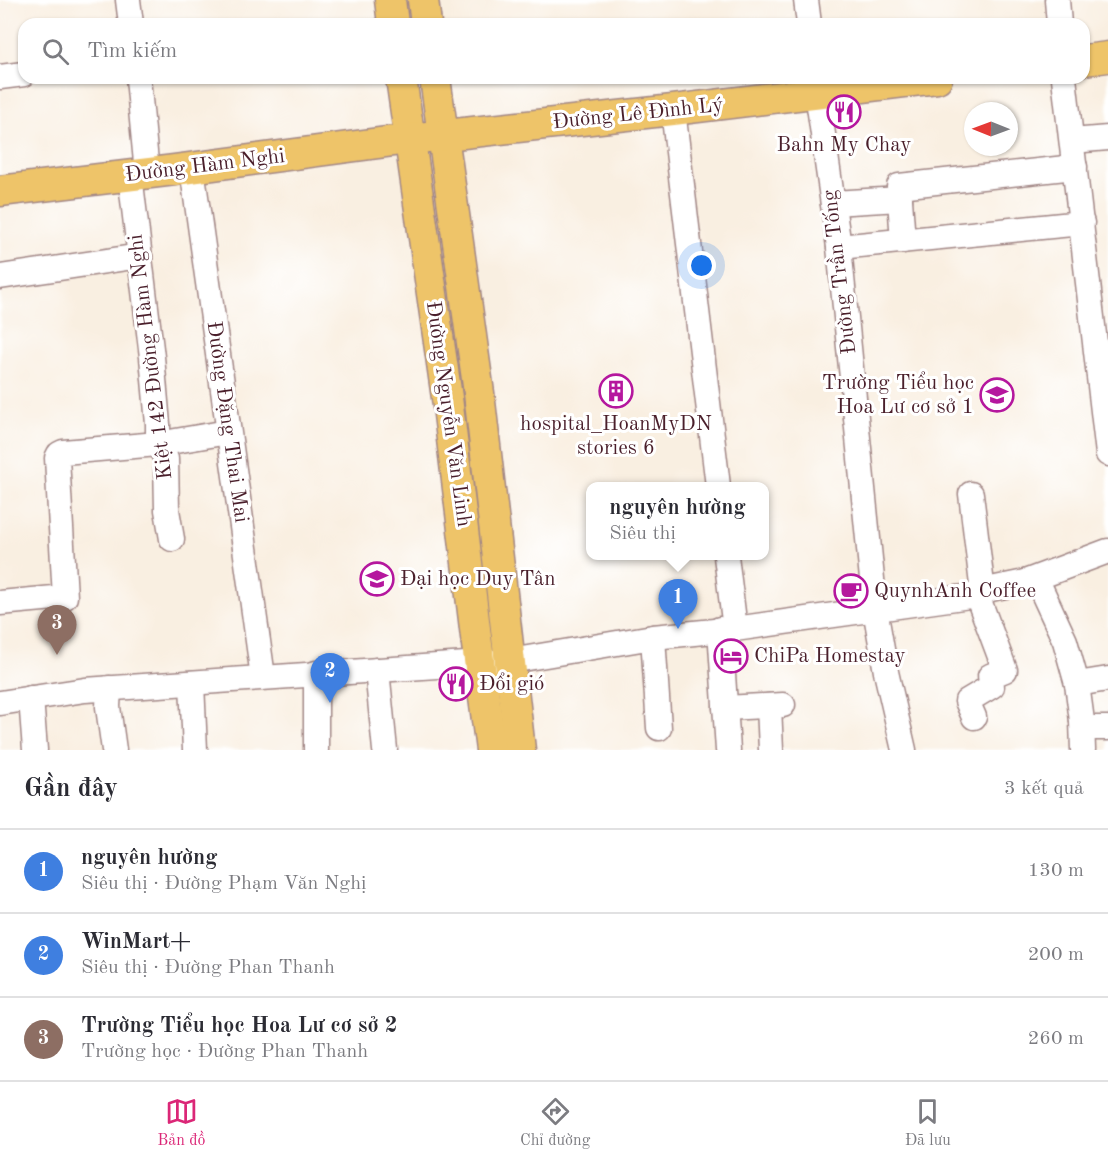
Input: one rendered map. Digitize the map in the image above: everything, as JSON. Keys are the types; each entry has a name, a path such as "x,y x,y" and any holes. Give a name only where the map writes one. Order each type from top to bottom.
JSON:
{"main road":[{"path":"390,0 392,18"},
{"path":"423,0 425,18"},
{"path":"1090,59 1108,57"},
{"name":"Đường Nguyễn Văn Linh","path":"402,84 447,398 491,750"},
{"name":"Đường Nguyễn Văn Linh","path":"436,84 478,393 520,750"},
{"name":"Đường Lê Đình Lý","path":"409,139 673,110 833,84"},
{"name":"Đường Hàm Nghi","path":"0,191 409,139"}],"street":[{"path":"128,0 130,18"},
{"path":"806,0 808,18"},
{"path":"1057,0 1058,18"},
{"path":"0,77 18,75"},
{"path":"138,84 139,174"},
{"path":"1065,84 1108,454"},
{"name":"Đường Trần Tống","path":"816,85 839,247 875,609 903,750"},
{"path":"673,110 718,482"},
{"path":"1072,141 1108,138"},
{"path":"903,241 899,186 1075,167"},
{"name":"Đường Đặng Thai Mai","path":"192,168 262,677"},
{"name":"Kiệt 142 Đường Hàm Nghi","path":"139,174 140,256 152,357 158,444 166,459 167,510 172,538"},
{"path":"833,203 900,199"},
{"path":"839,247 1082,223"},
{"path":"0,277 140,256"},
{"path":"0,603 65,597 57,458 59,454 158,444 228,432"},
{"path":"971,494 980,594 1005,670 990,676 992,686 968,700 974,717"},
{"path":"0,703 109,688 510,661 653,637 980,594 991,589 1026,582 1108,551"},
{"path":"726,560 725,708 728,750"},
{"path":"1026,582 1041,589 1065,641 1077,684 1083,750"},
{"path":"653,637 659,728"},
{"path":"377,670 385,750"},
{"path":"316,673 316,750"},
{"path":"1077,684 1108,679"},
{"path":"192,683 195,750"},
{"path":"109,688 108,707 114,750"},
{"path":"31,698 35,750"},
{"path":"725,708 776,705 771,750"},
{"path":"1082,721 1088,728 1108,728"}],"place":[{"name":"Bahn My Chay","path":"844,112"},
{"name":"hospital_HoanMyDN stories 6","path":"616,391"},
{"name":"Trường Tiểu học Hoa Lư cơ sở 1","path":"997,395"},
{"name":"Đại học Duy Tân","path":"377,579"},
{"name":"QuynhAnh Coffee","path":"851,591"},
{"name":"nguyên hường","path":"678,629"},
{"name":"Trường Tiểu học Hoa Lư cơ sở 2","path":"57,655"},
{"name":"ChiPa Homestay","path":"731,656"},
{"name":"Đổi gió","path":"456,684"},
{"name":"WinMart+","path":"330,703"}]}
